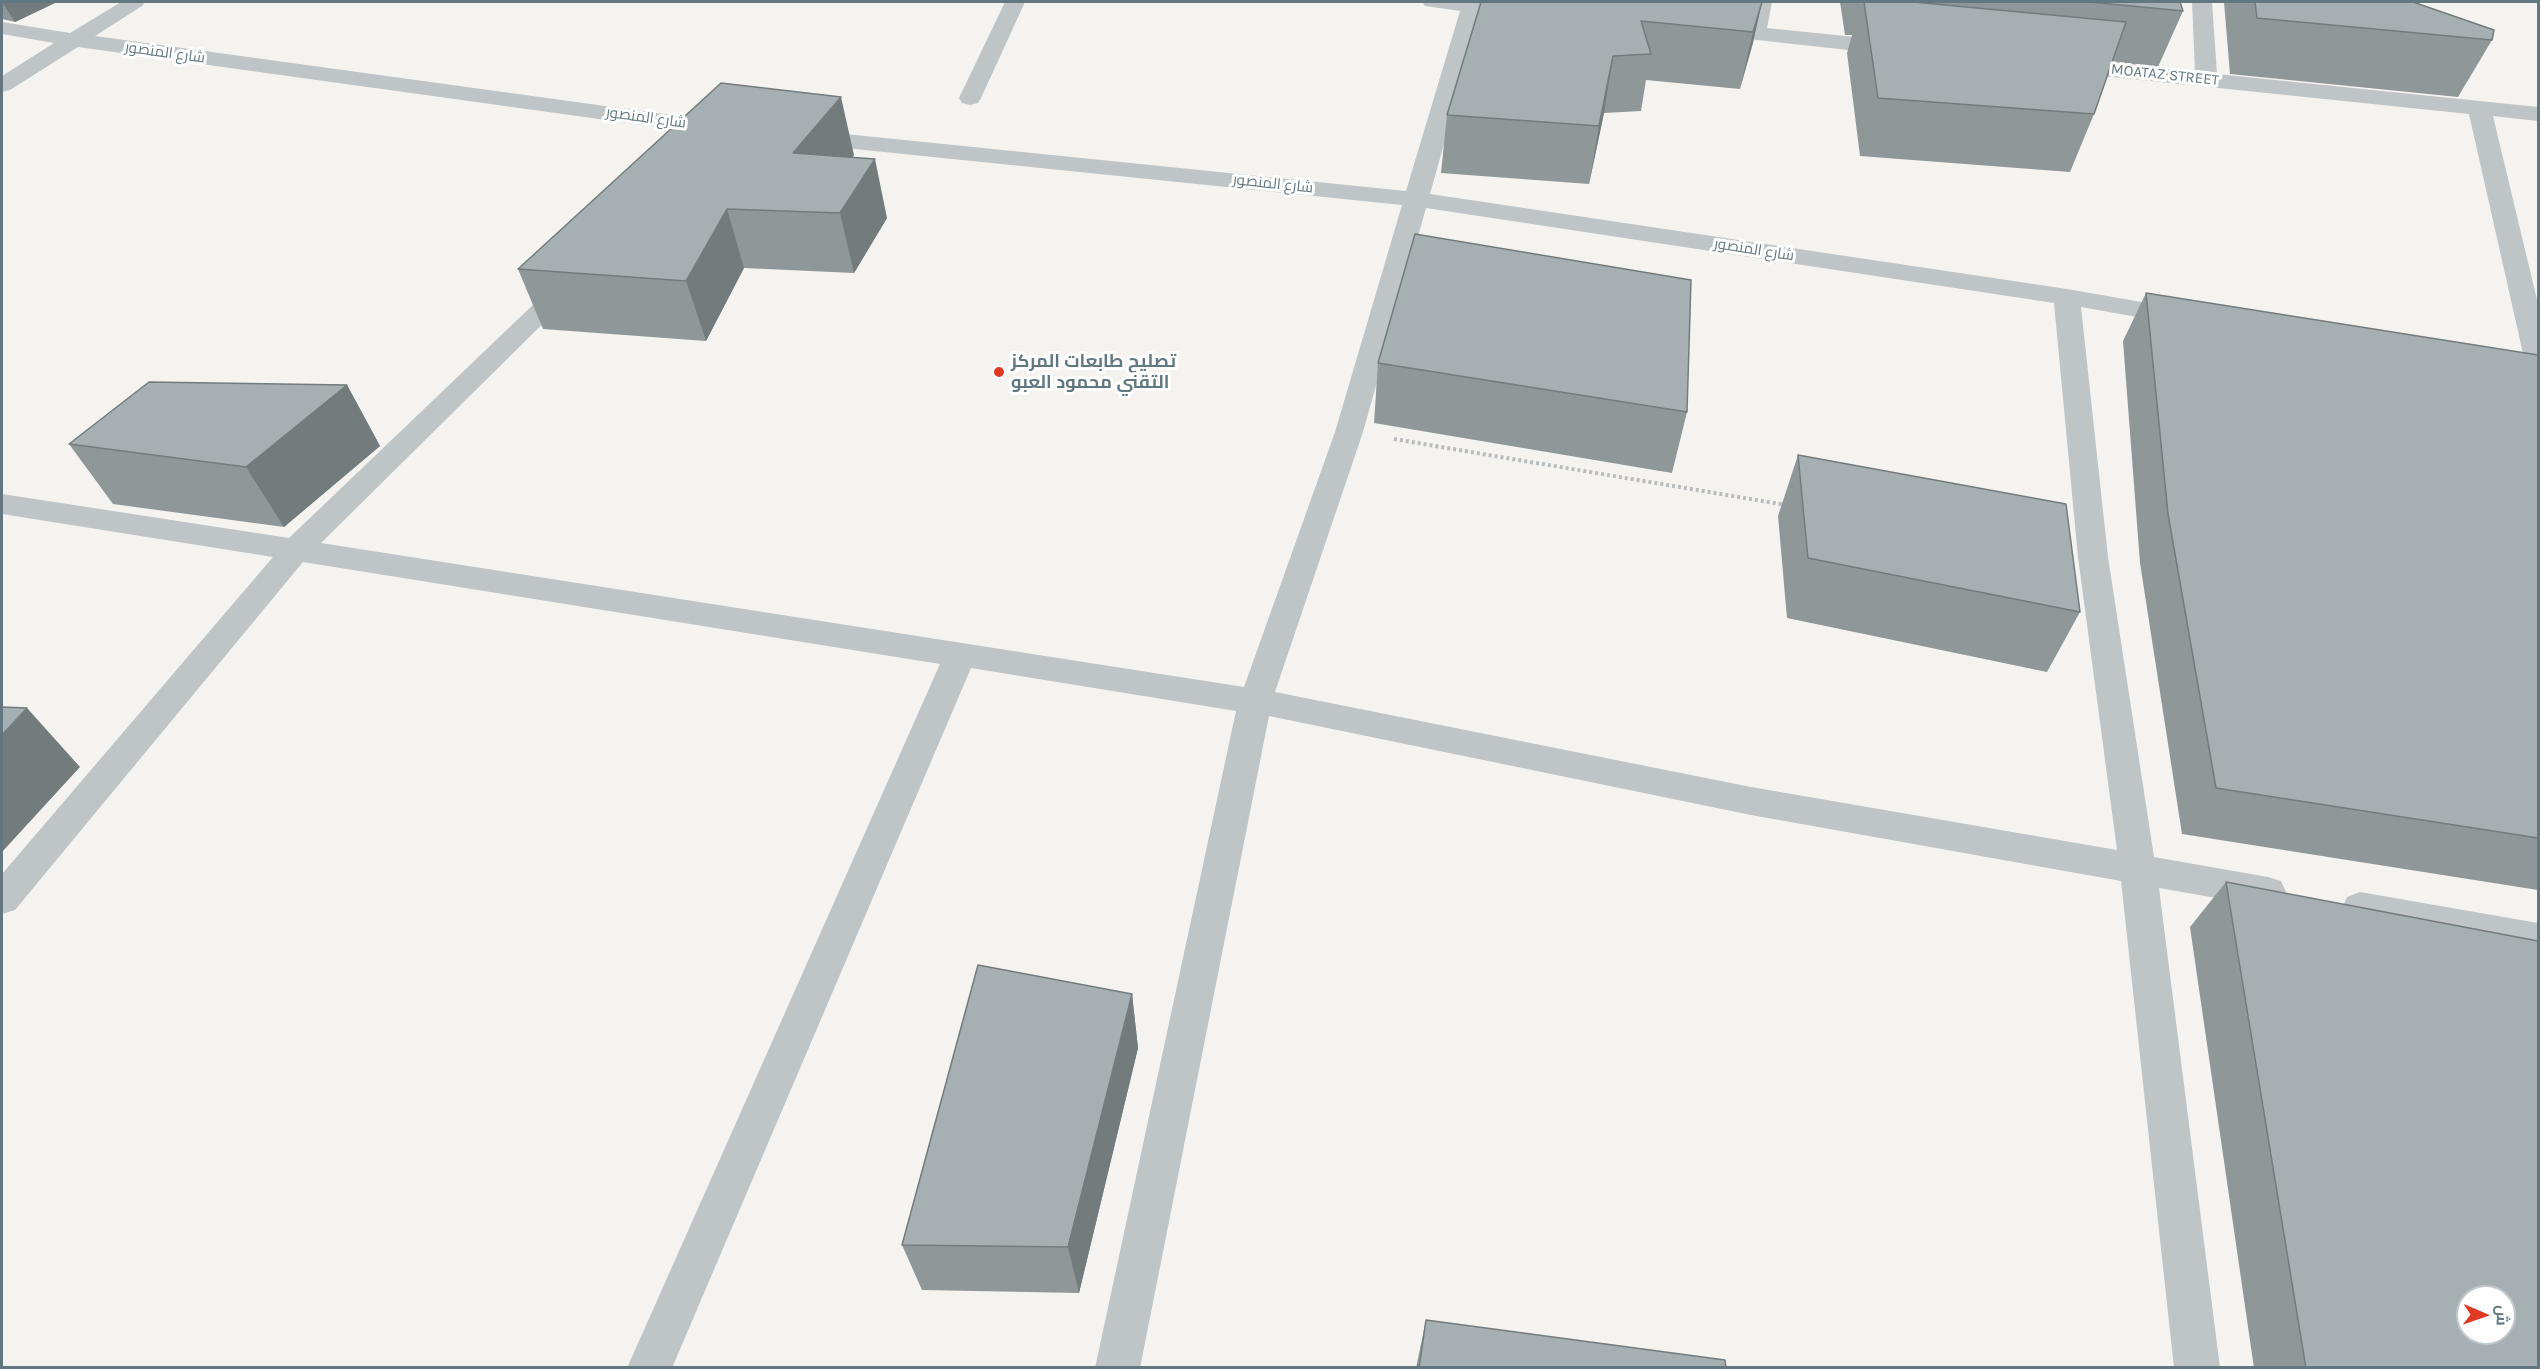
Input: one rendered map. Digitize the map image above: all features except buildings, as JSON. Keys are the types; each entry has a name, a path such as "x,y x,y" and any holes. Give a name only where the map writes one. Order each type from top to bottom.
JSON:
{"street":[{"path":"2,85 135,2"},
{"path":"970,98 1016,2"},
{"path":"1432,2 1515,9"},
{"path":"1755,34 1762,2"},
{"path":"2202,2 2206,80"},
{"path":"1117,1368 1256,701 1349,432 1473,4"},
{"path":"1691,27 1909,49"},
{"name":"شارع المنصور","path":"2,28 74,40 733,130 702,154"},
{"name":"MOATAZ STREET","path":"2040,63 2538,114"},
{"path":"2479,107 2535,372"},
{"name":"شارع المنصور","path":"786,135 1417,199 2067,297 2208,322"},
{"path":"2,899 296,550 592,261"},
{"path":"2067,297 2093,557 2138,869 2197,1368"},
{"path":"2,504 1256,701 1751,801 2538,939"},
{"path":"649,1368 960,655"}],"path":[{"path":"1349,432 1786,505"}],"place":[{"name":"تصليح طابعات المركز التقني محمود العبو","path":"999,372"}]}
